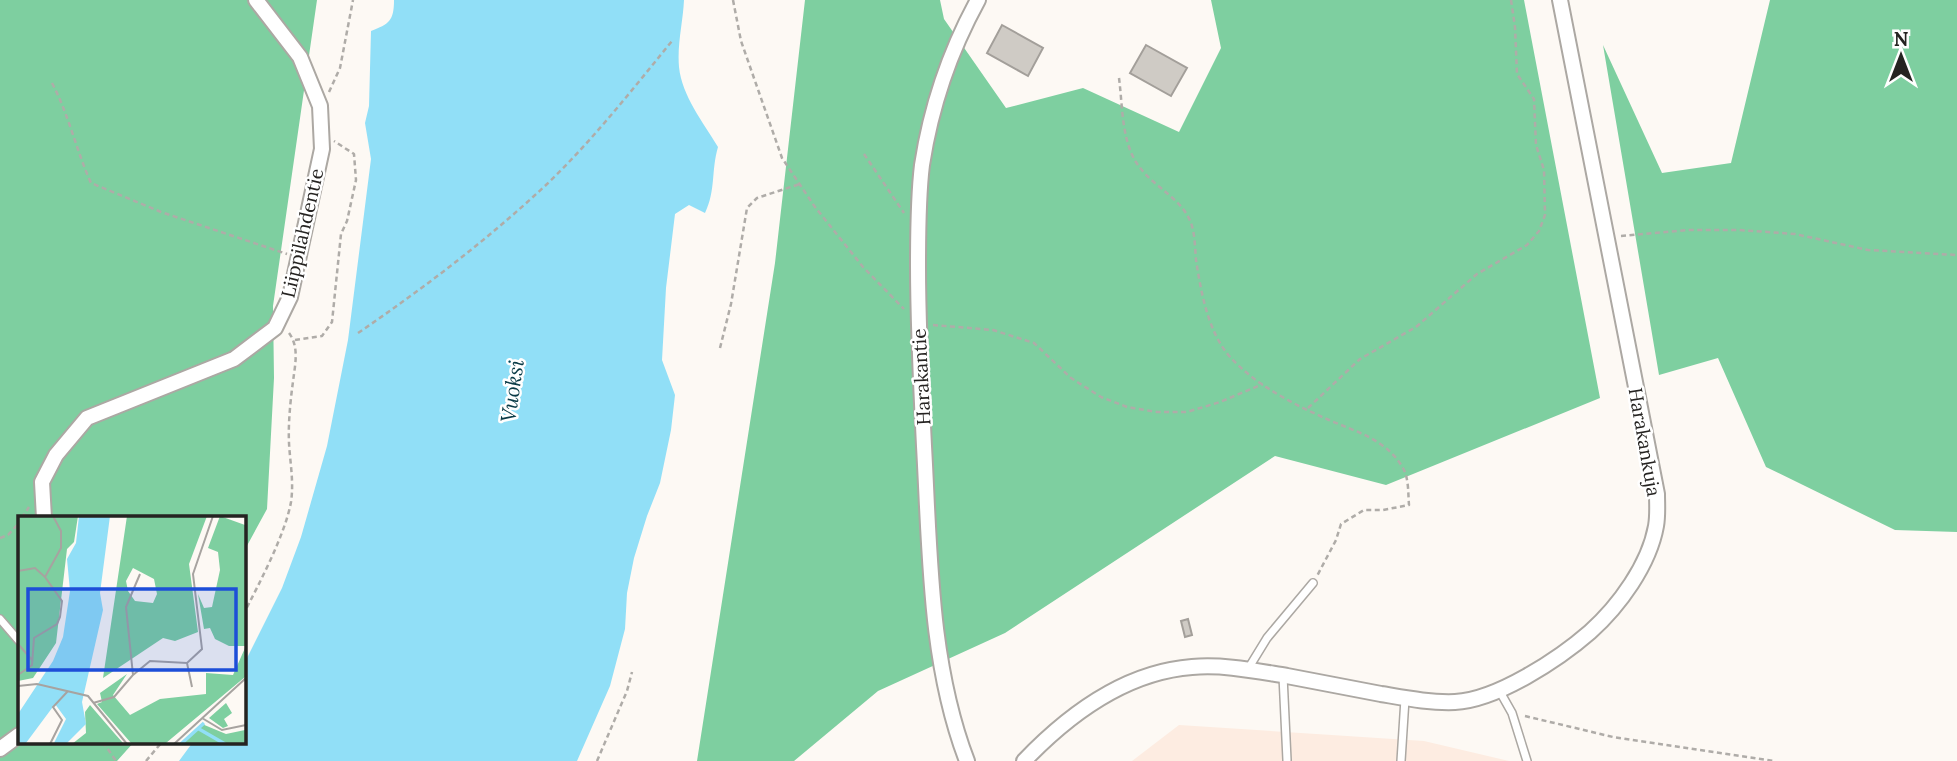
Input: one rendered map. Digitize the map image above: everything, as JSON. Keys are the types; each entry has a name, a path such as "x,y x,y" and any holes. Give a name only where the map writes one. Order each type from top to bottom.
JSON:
{"street":[{"name":"Liippilahdentie","path":"44,516 42,482 56,455 87,418 234,359 275,328 290,297 322,149 320,106 300,57 256,0"},
{"name":"Harakantie","path":"967,761 959,741 943,669 931,580 918,323 918,232 922,167 932,114 959,35 978,0"},
{"name":"Harakankuja","path":"1024,761 1052,732 1080,710 1117,688 1153,674 1192,667 1247,669 1405,698 1458,702 1499,690 1568,651 1597,626 1627,590 1644,561 1656,526 1657,494 1560,0"},
{"path":"0,749 18,737"}],"lane":[{"path":"1247,669 1267,638 1313,583"},
{"path":"0,618 18,639"},
{"path":"1283,676 1287,760"},
{"path":"1499,690 1512,713 1527,761"},
{"path":"1401,761 1405,698"}],"path":[{"path":"320,106 340,68 353,0"},
{"path":"733,0 741,41 782,158 863,267 918,323 993,330 1034,343 1071,378 1101,397 1127,407 1157,412 1187,412 1263,384"},
{"path":"1307,409 1360,359 1416,327 1477,274 1527,245 1539,231 1545,215 1544,170 1536,145 1534,99 1517,74 1511,0"},
{"path":"358,333 426,287 547,184 628,96 672,41"},
{"path":"1119,78 1129,150 1141,169 1183,207 1192,225 1210,322 1230,357 1263,384 1307,409 1383,445 1404,470 1409,505 1364,510 1341,524 1336,540 1313,583"},
{"path":"52,83 65,107 91,183 161,212 269,247 300,260"},
{"path":"295,340 322,336 332,322 341,234 356,180 354,154 341,144 321,136"},
{"path":"864,154 918,232"},
{"path":"720,348 731,304 747,208 757,198 800,184"},
{"path":"1608,238 1645,232 1739,230 1795,234 1881,252 1957,255"},
{"path":"245,611 274,552 291,502 289,441 296,359 295,340 278,320"},
{"path":"0,538 8,536 18,524"},
{"path":"597,761 627,691 632,672"},
{"path":"1512,713 1613,737 1774,761"},
{"path":"104,744 117,761"},
{"path":"146,761 160,744"}],"shaded area":[{"path":"1179,725 1424,741 1509,761 1132,761"}],"green space":[{"path":"0,0 317,0 273,306 274,378 267,509 245,549 245,516 18,516 18,744 132,744 117,761 0,761"},
{"path":"805,0 940,0 944,19 1006,108 1083,88 1179,132 1221,48 1211,0 1524,0 1600,398 1386,485 1275,456 1005,633 878,691 794,761 697,761 775,263"},
{"path":"1770,0 1957,0 1957,532 1895,530 1766,467 1718,358 1659,375 1603,45 1662,173 1731,163"}],"water":[{"name":"Vuoksi","path":"394,0 684,0 679,50 681,78 694,108 718,147 711,196 705,213 689,205 675,214 666,288 662,360 675,395 671,430 660,483 634,558 627,593 625,629 610,686 577,761 179,761 192,744 245,744 245,662 282,588 301,537 327,446 348,340 371,159 365,123 369,106 371,31 389,21"}],"building":[{"path":"1002,25 1043,48 1028,76 987,53"},
{"path":"1146,45 1187,68 1171,96 1130,73"},
{"path":"1188,619 1192,635 1185,637 1181,621"}]}
